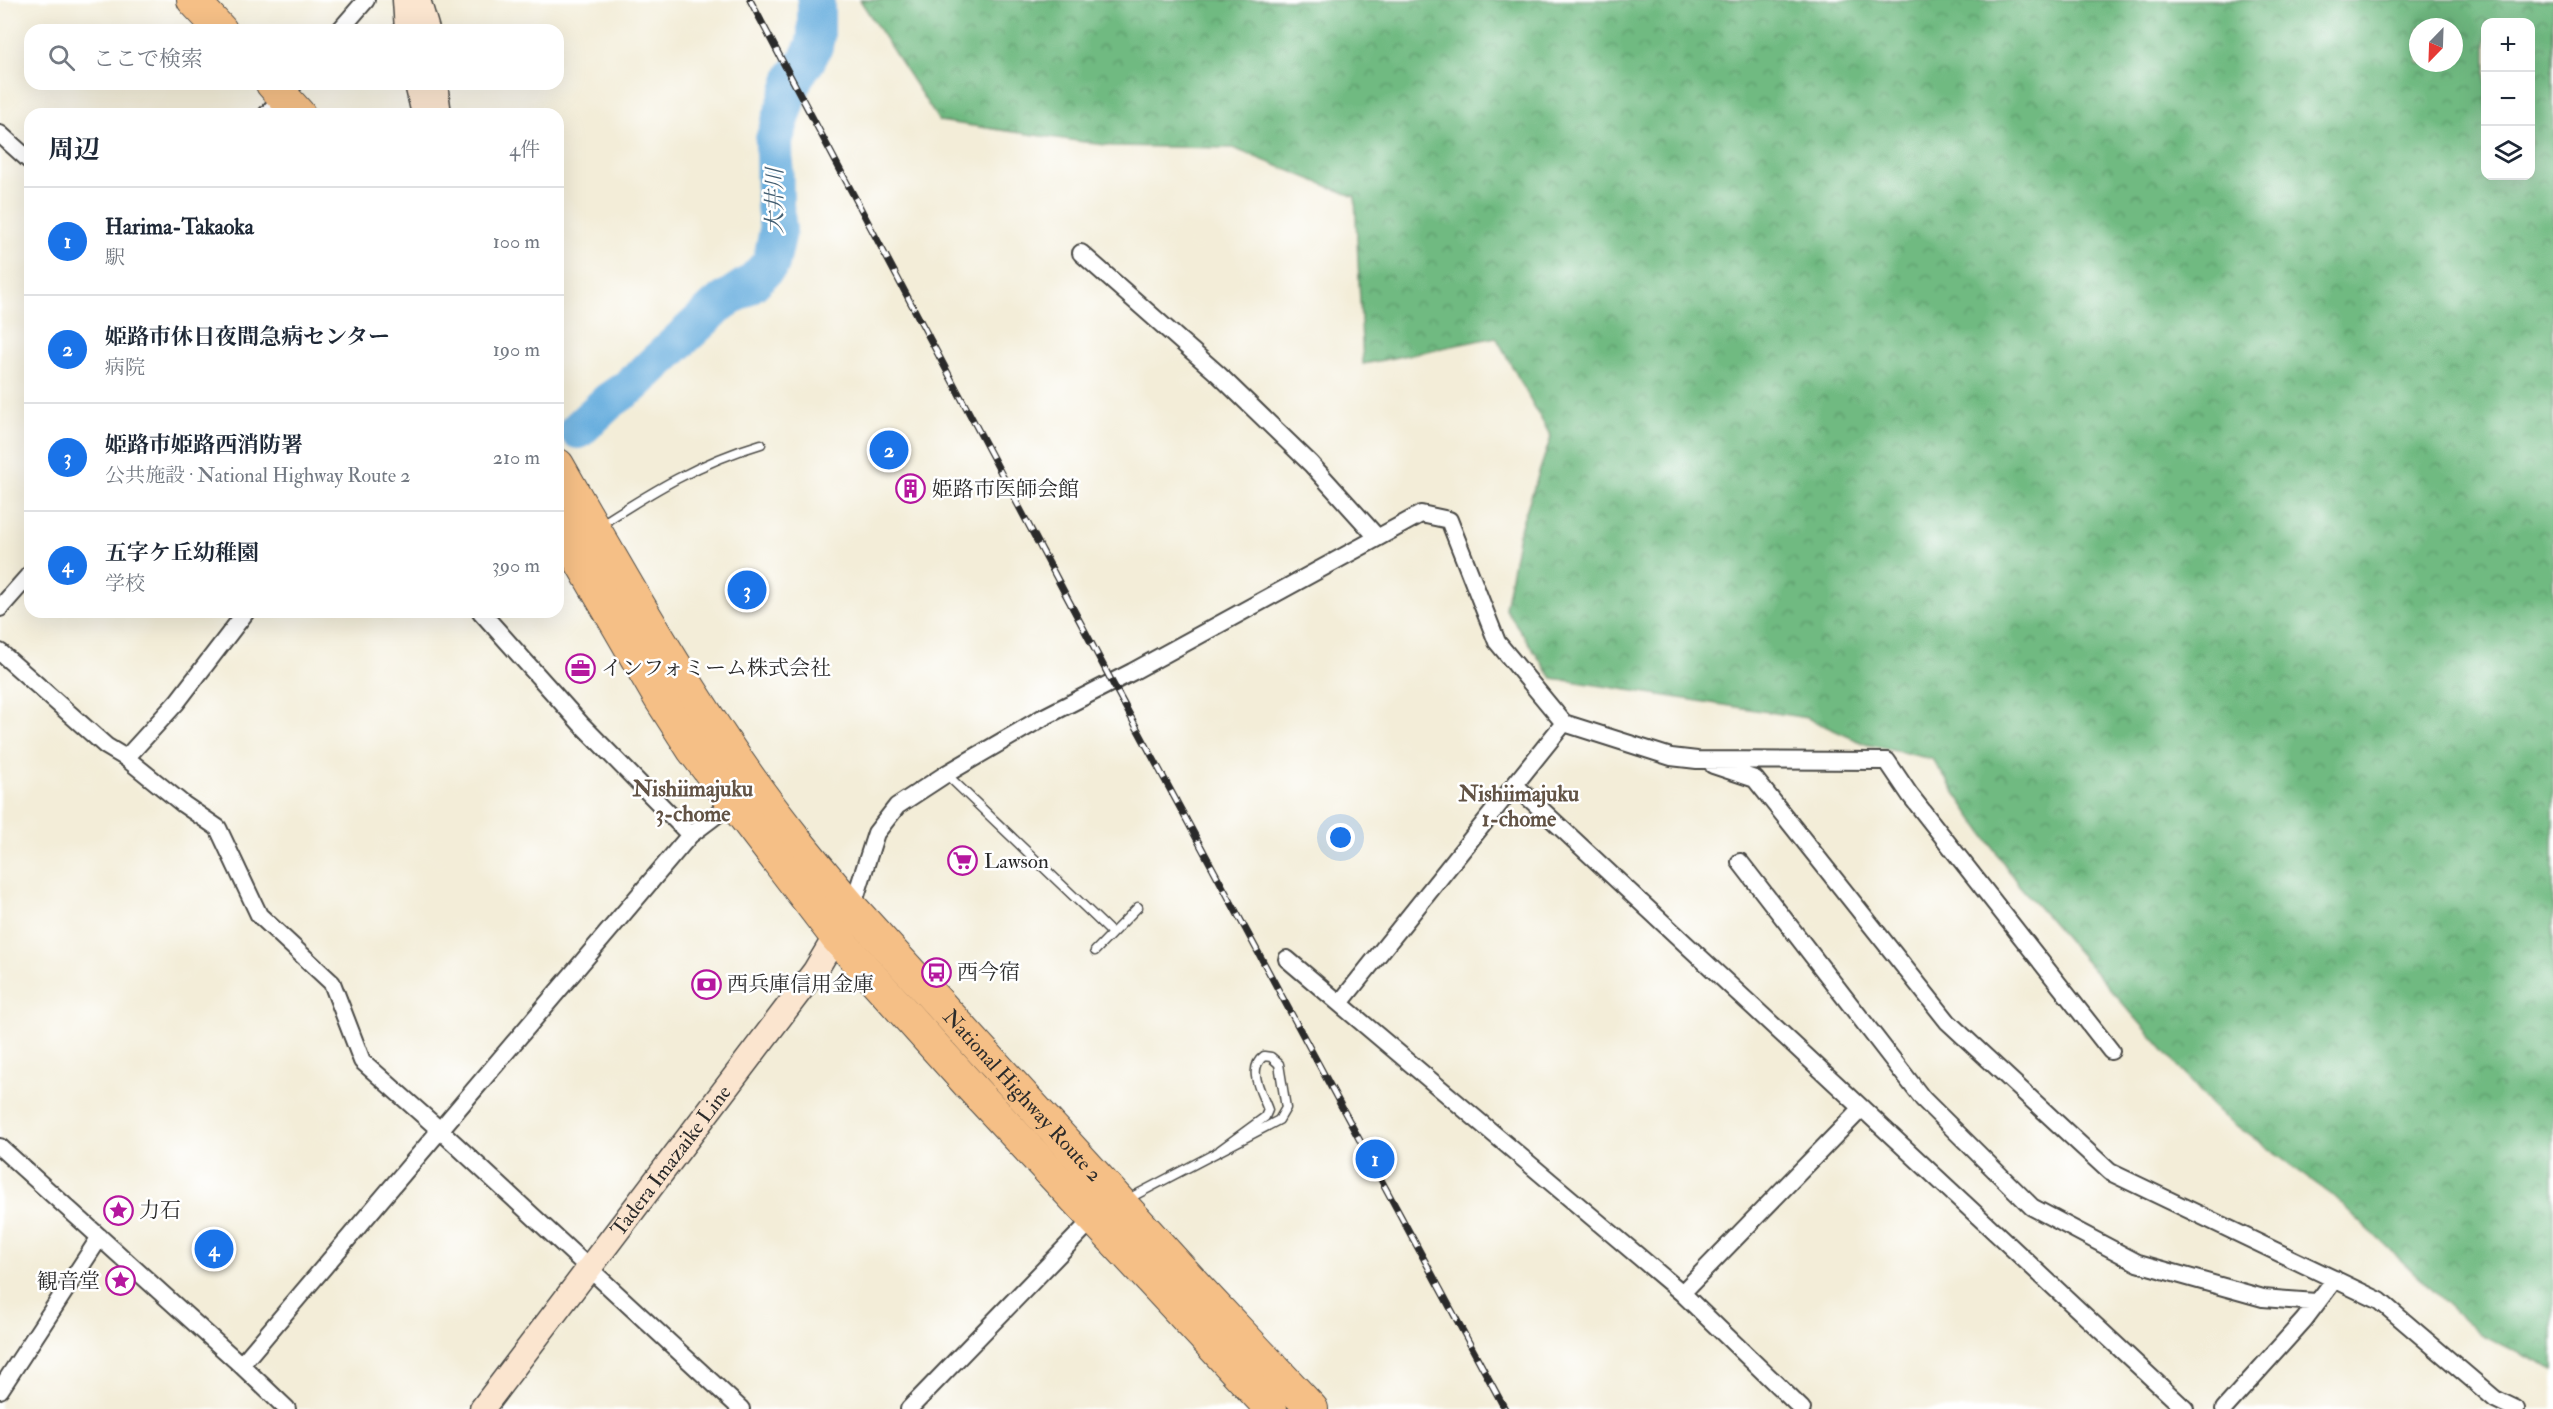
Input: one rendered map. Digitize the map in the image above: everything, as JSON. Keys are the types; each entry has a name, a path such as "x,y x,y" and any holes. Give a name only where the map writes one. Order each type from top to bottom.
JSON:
{"highway":[{"path":"193,0 215,24"},
{"name":"National Highway Route 2","path":"564,476 680,674 748,777 852,908 1108,1210 1271,1409"},
{"name":"National Highway Route 2","path":"564,533 659,697 693,750 731,804 836,937 1108,1210 1312,1409"}],"main road":[{"path":"405,0 407,24"},
{"path":"418,0 424,24"},
{"name":"Tadera Imazaike Line","path":"482,1409 815,971 852,908"}],"street":[{"path":"345,24 366,0"},
{"path":"0,134 24,156"},
{"path":"1081,254 1218,374 1311,464 1377,537"},
{"path":"852,908 876,832 897,806 946,774 1042,718 1132,672 1421,514 1449,520 1497,642 1564,723 1671,758 1887,761 1910,795 2111,1051"},
{"path":"0,608 24,581"},
{"path":"126,758 177,702 241,618"},
{"path":"486,618 581,724 690,835"},
{"path":"0,652 106,746 126,758 183,804 219,828 259,915 332,983 362,1061 441,1131 741,1409"},
{"path":"1340,1003 1564,723"},
{"path":"1697,760 1755,779 1948,1022 2110,1172 2380,1301 2494,1400 2516,1409"},
{"path":"1515,785 2185,1409"},
{"path":"242,1365 690,835 731,804"},
{"path":"1740,862 1923,1099 2032,1207 2138,1263 2263,1298 2316,1302"},
{"path":"1287,959 1682,1293 1802,1409"},
{"path":"1682,1293 1862,1108"},
{"path":"0,1147 242,1365 287,1409"},
{"path":"909,1409 1108,1210"},
{"path":"0,1390 100,1237"},
{"path":"2223,1409 2304,1320 2335,1279"}],"lane":[{"path":"594,529 687,472 725,455 761,444"},
{"path":"946,774 1112,933"},
{"path":"1095,951 1137,907"},
{"path":"1108,1210 1279,1120 1286,1108 1279,1064 1272,1057 1264,1056 1257,1060 1254,1070 1268,1110 1265,1117 1220,1150"}],"green space":[{"path":"860,0 2553,0 2553,1370 2477,1332 2332,1195 2219,1113 2018,884 1932,759 1865,744 1807,718 1552,678 1505,608 1520,529 1551,437 1496,337 1363,364 1355,197 1233,148 1112,146 939,121"}],"waterway":[{"name":"大井川","path":"578,430 609,401 631,386 718,305 753,282 771,263 778,231 775,206 774,140 795,76 814,46 816,0"}],"railway":[{"path":"750,0 1112,682 1505,1409"}],"place":[{"name":"姫路市休日夜間急病センター","path":"889,450"},
{"name":"姫路市医師会館","path":"911,489"},
{"name":"姫路市姫路西消防署","path":"747,590"},
{"name":"インフォミーム株式会社","path":"580,668"},
{"name":"Lawson","path":"963,861"},
{"name":"西今宿","path":"936,972"},
{"name":"西兵庫信用金庫","path":"706,984"},
{"name":"Harima-Takaoka","path":"1375,1159"},
{"name":"力石","path":"118,1210"},
{"name":"五字ケ丘幼稚園","path":"214,1249"},
{"name":"観音堂","path":"121,1281"}],"district":[{"name":"Nishiimajuku 3-chome","path":"693,802"},
{"name":"Nishiimajuku 1-chome","path":"1519,806"}]}
